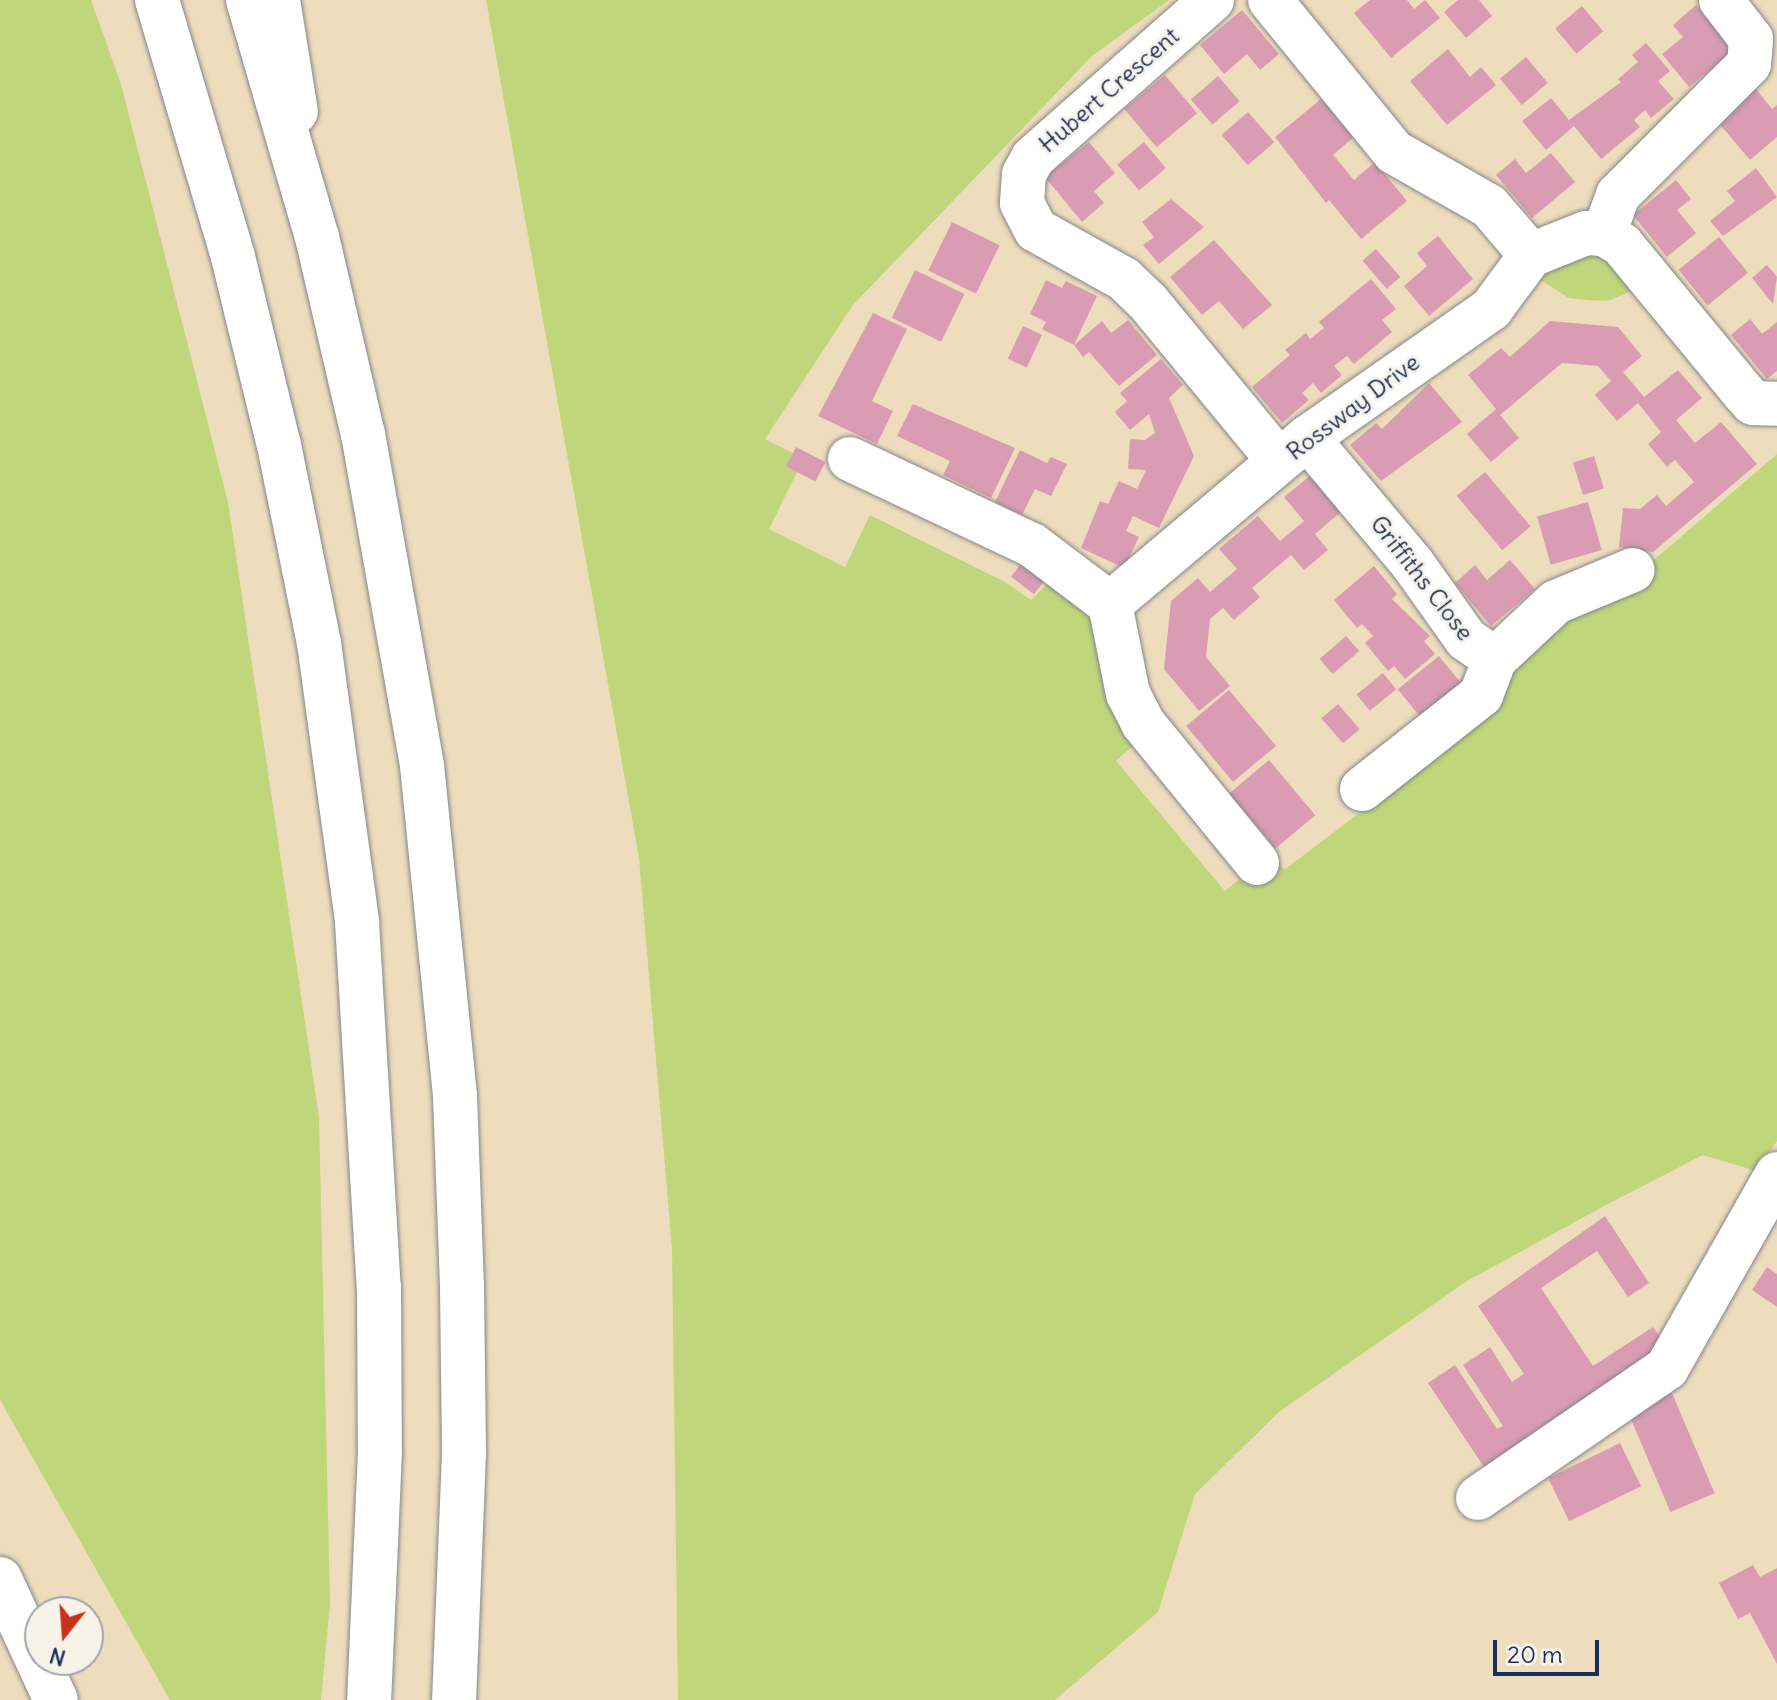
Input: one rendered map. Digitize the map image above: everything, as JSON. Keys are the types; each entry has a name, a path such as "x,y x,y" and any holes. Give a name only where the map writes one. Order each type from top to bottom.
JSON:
{"main road":[{"path":"157,0 233,257 279,445 319,643 357,922 379,1287 380,1451 369,1700"},
{"path":"248,0 317,237 363,434 422,765 455,1096 462,1287 464,1453 454,1700"},
{"path":"278,0 317,237"},
{"name":"Hubert Crescent","path":"1212,0 1033,158 1024,174 1022,203 1036,230 1124,279 1293,450"},
{"path":"1270,0 1394,152 1489,206 1531,255 1586,233 1604,234 1622,245 1753,403 1777,404"},
{"path":"1604,234 1618,195 1749,64 1751,39 1721,0"},
{"name":"Rossway Drive","path":"1110,604 1293,450 1491,309 1531,255"},
{"name":"Griffiths Close","path":"1293,450 1412,563 1466,639 1495,659 1513,637 1556,602 1633,570"},
{"path":"850,459 1032,545 1110,604 1125,683 1138,713 1257,863"},
{"path":"1362,789 1481,695 1495,659"},
{"path":"1478,1498 1667,1368 1777,1174"},
{"path":"0,1579 56,1700"}],"green space":[{"path":"0,0 91,0 121,84 228,502 319,1117 330,1603 321,1700 170,1700 0,1400"},
{"path":"486,0 1169,0 1092,56 853,305 765,439 793,453 786,467 797,472 769,529 845,567 870,515 1005,582 1031,600 1055,577 1093,624 1137,742 1116,761 1225,891 1271,854 1284,870 1362,811 1490,701 1518,646 1625,585 1777,454 1777,1141 1756,1171 1703,1155 1606,1205 1467,1281 1280,1411 1195,1494 1158,1612 1055,1700 678,1700 672,1249 639,858"},
{"path":"1590,246 1639,288 1608,301 1569,298 1536,277"}],"building":[{"path":"1370,0 1407,0 1414,9 1425,0 1440,18 1391,58 1354,13"},
{"path":"1458,0 1479,0 1492,16 1466,38 1444,12"},
{"path":"1696,5 1733,51 1689,87 1662,54 1683,37 1673,25"},
{"path":"1582,6 1603,31 1576,54 1555,28"},
{"path":"1242,10 1279,54 1260,70 1247,54 1224,74 1200,45"},
{"path":"1646,43 1670,71 1658,81 1674,99 1651,118 1645,110 1634,120 1640,127 1601,159 1574,126 1546,150 1522,121 1551,98 1569,120 1621,82 1618,79 1638,62 1632,55"},
{"path":"1448,49 1470,77 1481,67 1496,85 1447,125 1410,81"},
{"path":"1526,57 1548,83 1522,105 1500,79"},
{"path":"1165,75 1197,113 1157,147 1124,109"},
{"path":"1218,76 1240,101 1212,125 1191,100"},
{"path":"1756,89 1772,109 1777,105 1777,137 1750,160 1717,121"},
{"path":"1321,99 1354,137 1333,155 1354,180 1375,162 1407,201 1361,239 1329,200 1326,203 1275,137"},
{"path":"1248,112 1274,142 1248,165 1222,135"},
{"path":"1089,142 1115,173 1094,191 1104,203 1082,222 1045,177"},
{"path":"1144,142 1166,168 1139,191 1117,164"},
{"path":"1551,153 1575,182 1532,218 1496,175 1515,159 1526,173"},
{"path":"1756,168 1777,197 1723,236 1710,221 1735,201 1727,191"},
{"path":"1676,180 1691,199 1677,210 1696,233 1667,257 1633,215"},
{"path":"1171,199 1204,227 1159,264 1143,245 1154,237 1142,222"},
{"path":"952,222 1000,245 976,294 928,271"},
{"path":"1438,236 1473,279 1429,316 1404,286 1427,266 1417,253"},
{"path":"1719,237 1748,273 1708,305 1679,270"},
{"path":"1214,240 1272,305 1243,329 1219,301 1202,315 1170,277"},
{"path":"1376,249 1400,277 1387,289 1362,261"},
{"path":"1767,265 1777,277 1773,304 1752,278"},
{"path":"915,270 964,294 941,342 892,318"},
{"path":"1371,279 1396,309 1382,320 1392,332 1354,364 1347,356 1334,366 1342,375 1321,393 1313,383 1302,393 1309,400 1282,423 1252,387 1290,355 1285,350 1306,333 1310,339 1324,328 1319,322"},
{"path":"1046,280 1062,288 1066,281 1097,296 1074,345 1042,329 1046,322 1030,314"},
{"path":"873,313 907,329 872,401 893,411 877,444 818,416"},
{"path":"1750,319 1762,334 1777,322 1777,371 1767,379 1731,335"},
{"path":"1128,320 1157,355 1119,386 1089,352 1083,357 1074,345 1102,321 1111,333"},
{"path":"1550,321 1618,327 1642,356 1623,372 1644,397 1678,370 1702,398 1676,420 1695,443 1721,422 1757,464 1653,552 1619,547 1623,508 1640,509 1657,495 1666,506 1694,482 1675,460 1667,467 1648,444 1661,432 1638,403 1617,421 1595,395 1611,381 1598,366 1562,363 1500,415 1519,438 1491,462 1467,434 1496,409 1468,375 1501,348 1510,357"},
{"path":"1023,326 1042,335 1027,368 1008,359"},
{"path":"1161,359 1183,385 1169,398 1194,456 1159,528 1133,516 1126,531 1139,537 1124,568 1081,548 1100,501 1108,504 1119,481 1137,489 1146,470 1128,469 1130,439 1145,440 1155,433 1149,414 1130,430 1115,412 1127,401 1120,393"},
{"path":"1429,383 1462,422 1381,481 1350,445 1376,423 1382,429"},
{"path":"913,404 1015,448 991,498 943,475 950,461 897,436"},
{"path":"796,447 825,462 815,482 786,467"},
{"path":"1020,450 1047,463 1051,457 1067,464 1051,496 1035,489 1022,515 995,502"},
{"path":"1594,456 1604,489 1583,495 1573,462"},
{"path":"1485,472 1531,526 1502,550 1457,496"},
{"path":"1311,475 1342,511 1315,534 1328,550 1304,570 1291,555 1252,588 1260,597 1234,620 1223,608 1210,619 1206,657 1230,686 1199,711 1164,669 1171,601 1198,578 1210,592 1237,569 1219,549 1258,516 1280,541 1304,521 1284,497"},
{"path":"1588,502 1602,550 1551,565 1537,517"},
{"path":"1027,556 1050,574 1034,594 1011,576"},
{"path":"1510,560 1535,589 1491,626 1455,583 1475,565 1487,580"},
{"path":"1374,566 1397,594 1392,599 1430,636 1424,641 1435,654 1405,679 1394,666 1388,671 1365,643 1373,636 1362,624 1357,628 1334,600"},
{"path":"1346,636 1359,651 1333,674 1320,659"},
{"path":"1439,656 1465,688 1424,721 1398,689"},
{"path":"1383,673 1396,689 1370,711 1357,694"},
{"path":"1229,690 1276,746 1233,782 1186,726"},
{"path":"1338,704 1360,729 1343,743 1321,718"},
{"path":"1269,760 1315,815 1275,849 1229,793"},
{"path":"1605,1216 1649,1283 1628,1297 1597,1251 1541,1288 1593,1366 1653,1327 1666,1346 1484,1467 1428,1383 1455,1365 1497,1429 1503,1426 1463,1365 1490,1347 1512,1382 1524,1374 1478,1306"},
{"path":"1767,1267 1777,1274 1777,1307 1752,1290"},
{"path":"1672,1393 1715,1493 1670,1512 1628,1412"},
{"path":"1620,1443 1641,1486 1569,1521 1548,1478"},
{"path":"1753,1565 1760,1577 1777,1568 1777,1664 1750,1613 1738,1619 1719,1583"}]}
